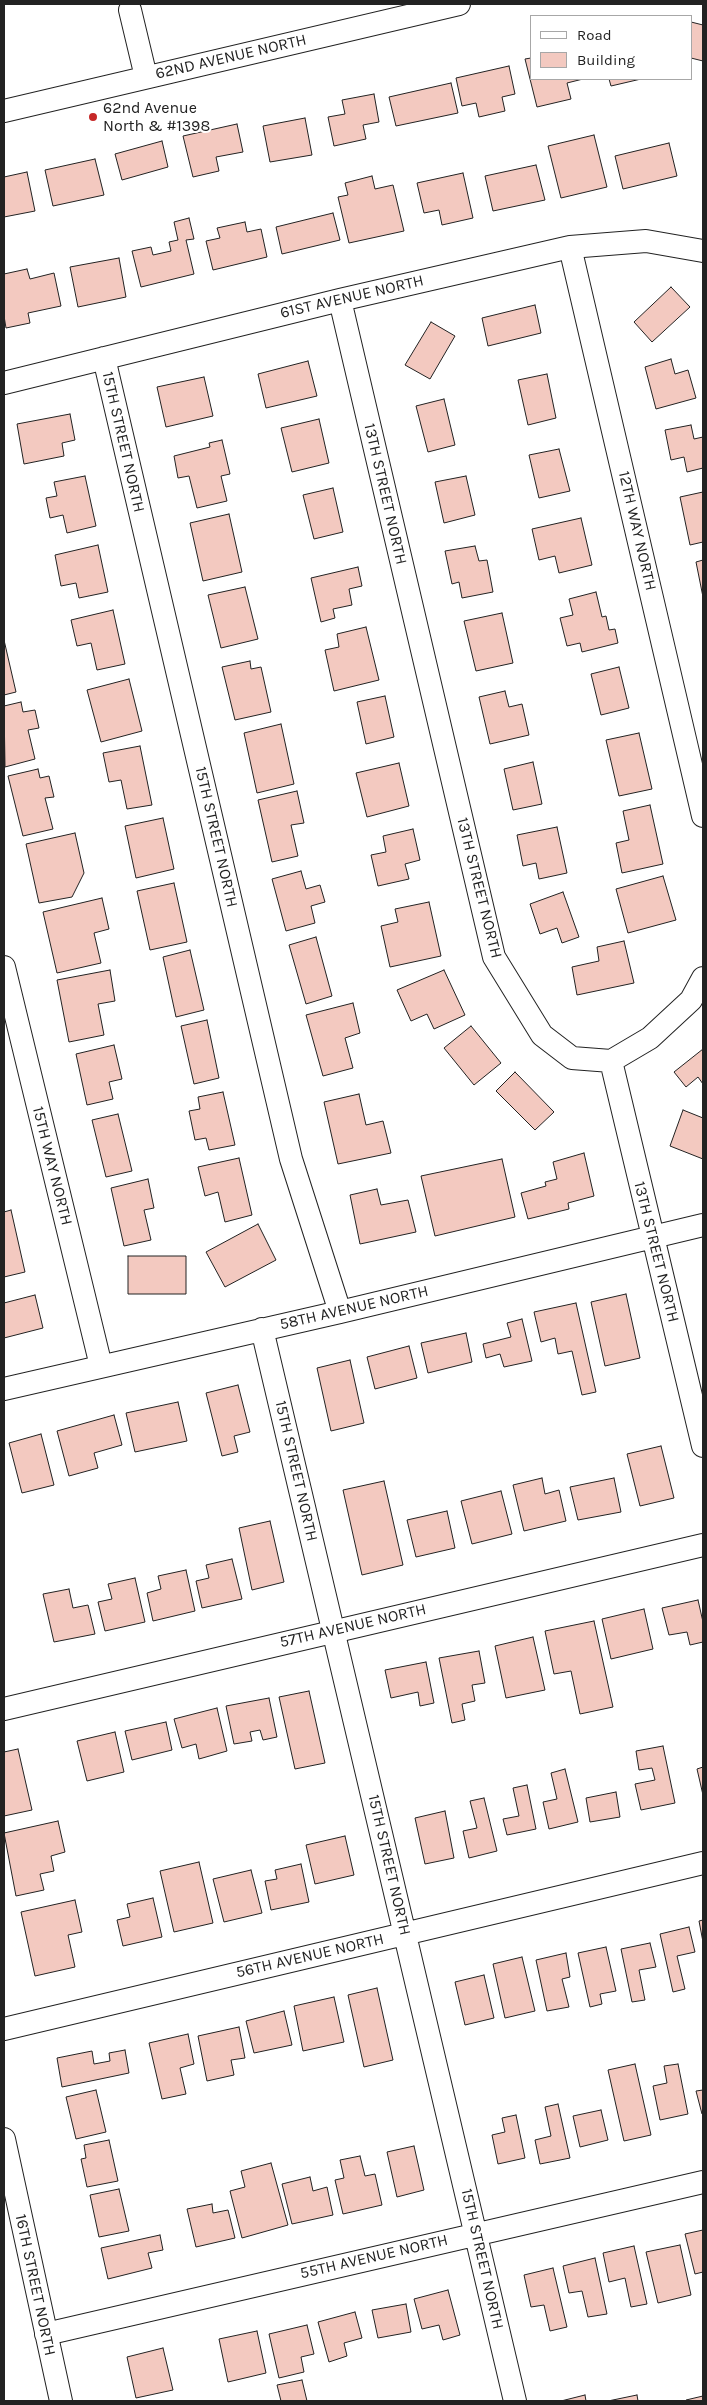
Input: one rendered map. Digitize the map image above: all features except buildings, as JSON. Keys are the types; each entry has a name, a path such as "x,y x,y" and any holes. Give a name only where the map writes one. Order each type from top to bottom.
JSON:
{"street":[{"name":"62ND AVENUE NORTH","path":"4,111 459,4"},
{"path":"130,10 146,77"},
{"name":"61ST AVENUE NORTH","path":"4,383 340,300 570,247 646,241 703,251"},
{"name":"12TH WAY NORTH","path":"570,247 703,816"},
{"name":"13TH STREET NORTH","path":"340,300 494,957 542,1035 572,1058 611,1061 703,1446"},
{"name":"15TH STREET NORTH","path":"104,358 291,1159 340,1312"},
{"name":"15TH WAY NORTH","path":"4,966 101,1366"},
{"path":"611,1061 650,1038 691,1000 703,978"},
{"name":"58TH AVENUE NORTH","path":"4,1389 340,1312 703,1225"},
{"name":"15TH STREET NORTH","path":"262,1329 515,2401"},
{"name":"57TH AVENUE NORTH","path":"4,1709 334,1630 703,1545"},
{"name":"56TH AVENUE NORTH","path":"4,2028 703,1863"},
{"name":"16TH STREET NORTH","path":"4,2139 61,2401"},
{"name":"55TH AVENUE NORTH","path":"46,2334 703,2182"}],"place":[{"name":"62nd Avenue North & #1398","path":"93,117"}]}
